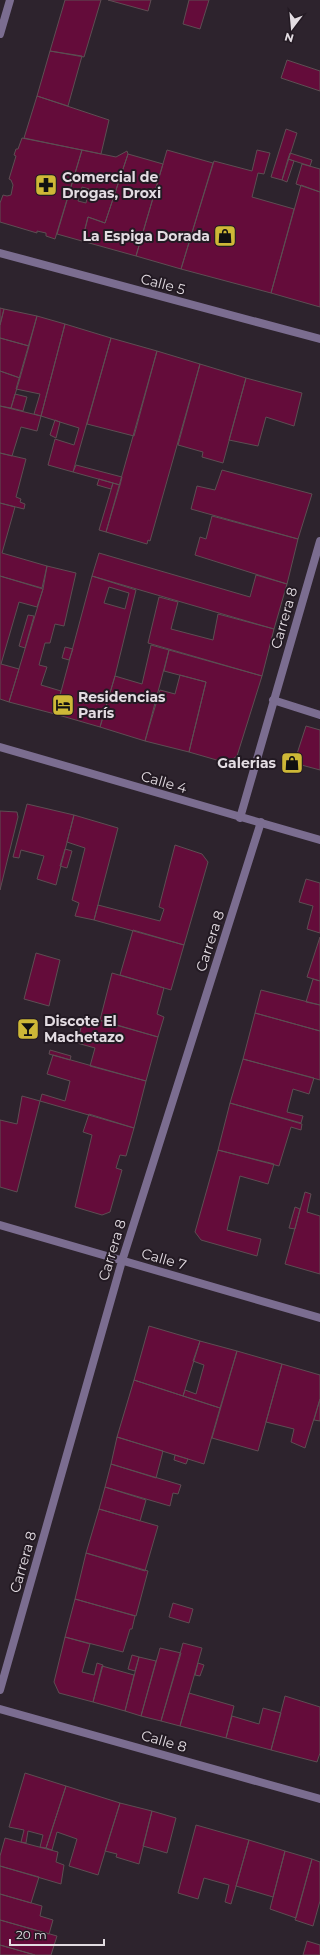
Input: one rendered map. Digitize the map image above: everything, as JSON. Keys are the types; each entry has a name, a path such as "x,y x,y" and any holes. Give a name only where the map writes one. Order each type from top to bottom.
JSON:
{"street":[{"path":"0,34 10,0"},
{"name":"Calle 5","path":"0,253 320,339"},
{"name":"Carrera 8","path":"240,818 320,541"},
{"path":"273,700 320,715"},
{"name":"Calle 4","path":"0,747 240,818 261,822 320,840"},
{"name":"Carrera 8","path":"0,1690 122,1261 261,822"},
{"name":"Calle 7","path":"0,1225 320,1318"},
{"name":"Calle 8","path":"0,1709 320,1799"}],"building":[{"path":"65,0 101,0 84,57 50,51"},
{"path":"108,0 151,0 148,11"},
{"path":"189,0 209,0 200,29 183,24"},
{"path":"50,51 82,56 68,106 37,96"},
{"path":"287,60 320,71 320,91 281,78"},
{"path":"37,96 109,120 101,154 24,138"},
{"path":"286,129 297,133 282,180 271,177"},
{"path":"22,138 82,150 55,239 46,236 46,233 37,231 37,233 0,222 0,203 3,195 11,195 13,185 9,179 16,156 14,155"},
{"path":"82,150 116,157 127,151 128,154 105,223 88,217 82,241 57,234","holes":["82,187 89,189 86,203 78,201"]},
{"path":"167,150 213,163 181,269 136,256"},
{"path":"257,150 270,153 264,174 258,173 252,197 294,209 271,293 181,269 214,161 252,171"},
{"path":"290,153 312,160 310,166 288,159"},
{"path":"128,154 163,164 136,256 82,241 88,217 105,223"},
{"path":"288,159 294,161 287,182 282,180"},
{"path":"302,164 320,169 320,192 296,184"},
{"path":"301,185 320,192 320,307 271,293"},
{"path":"0,308 4,309 0,325"},
{"path":"4,309 37,316 29,346 0,338 0,325"},
{"path":"37,316 65,324 41,416 34,414 40,394 16,389"},
{"path":"65,324 111,338 73,472 48,465 55,439 74,445 79,428 41,416"},
{"path":"0,338 29,346 20,378 0,371"},
{"path":"111,338 157,351 134,436 87,424"},
{"path":"157,351 200,364 150,541 148,540 147,544 106,532"},
{"path":"200,364 246,378 223,463 202,457 203,452 178,445"},
{"path":"0,371 20,378 11,408 0,406"},
{"path":"246,378 302,393 294,426 266,417 258,446 229,440"},
{"path":"15,394 27,397 23,411 11,408"},
{"path":"0,406 41,416 37,431 21,427 12,456 0,453"},
{"path":"55,420 60,422 56,438 50,435"},
{"path":"0,453 26,459 16,497 21,499 20,502 25,504 24,509 0,503"},
{"path":"76,465 122,477 120,485 73,472"},
{"path":"222,470 312,494 298,539 191,509 197,486 215,490"},
{"path":"99,479 113,483 111,489 97,485"},
{"path":"113,483 120,485 106,532 99,530"},
{"path":"0,503 15,507 2,553 47,566 42,588 0,576"},
{"path":"212,516 298,539 287,584 195,555 200,537 206,539"},
{"path":"99,553 250,597 256,575 287,584 274,629 92,576"},
{"path":"47,566 76,573 64,626 55,624 50,643 45,643 39,665 47,667 41,685 61,691 55,714 9,702 43,589"},
{"path":"0,576 43,589 37,607 19,602 1,664 19,669 9,702 0,699"},
{"path":"92,576 136,590 115,676 100,727 55,714","holes":["109,587 129,593 125,609 104,603"]},
{"path":"159,597 178,602 171,629 213,640 218,614 274,629 262,676 148,643"},
{"path":"28,615 34,616 25,648 19,646"},
{"path":"151,645 169,650 145,741 100,727 115,676 142,684"},
{"path":"65,647 73,649 69,660 62,658"},
{"path":"169,650 262,676 237,756 227,763 189,752 206,682 164,671"},
{"path":"180,675 206,682 189,752 145,741 160,690 175,694"},
{"path":"306,726 320,730 320,770 294,763"},
{"path":"27,804 74,815 56,885 37,879 44,856 21,850 19,858 13,857"},
{"path":"0,811 17,812 18,817 0,890"},
{"path":"74,815 118,828 94,920 75,916 79,903 72,900 85,848 67,842"},
{"path":"175,845 202,854 208,862 184,945 94,920 98,905 160,921 164,909 159,907"},
{"path":"65,849 72,851 67,868 60,866"},
{"path":"306,879 320,883 320,933 307,929 313,906 299,902"},
{"path":"133,930 184,945 171,990 120,975"},
{"path":"320,937 320,981 307,977"},
{"path":"36,953 60,960 49,1006 24,999"},
{"path":"112,973 164,988 157,1014 164,1017 158,1037 100,1020"},
{"path":"313,979 320,981 320,1005 306,1002"},
{"path":"261,990 320,1005 320,1031 255,1013"},
{"path":"255,1013 320,1031 320,1080 243,1059"},
{"path":"84,1016 158,1037 146,1081 90,1066 95,1048 77,1043"},
{"path":"50,1050 71,1056 70,1060 49,1054"},
{"path":"53,1055 146,1081 134,1128 40,1101 42,1094 65,1101 70,1081 47,1074"},
{"path":"243,1059 314,1078 309,1094 293,1089 287,1112 303,1116 301,1123 230,1103"},
{"path":"22,1096 40,1101 17,1192 0,1187 0,1120 17,1124"},
{"path":"230,1103 302,1124 301,1130 291,1127 279,1166 218,1150"},
{"path":"89,1114 134,1128 126,1156 120,1155 116,1168 122,1170 110,1212 102,1215 75,1207 92,1135 83,1132"},
{"path":"218,1150 274,1164 268,1184 240,1176 227,1230 261,1239 257,1256 201,1240 195,1232"},
{"path":"305,1192 311,1194 307,1212 320,1216 320,1274 285,1264"},
{"path":"295,1207 300,1209 295,1229 289,1228"},
{"path":"149,1326 200,1341 183,1396 134,1380"},
{"path":"200,1341 237,1351 220,1408 183,1396 185,1390 196,1394 204,1365 193,1361"},
{"path":"237,1351 282,1364 258,1451 212,1438"},
{"path":"282,1364 320,1375 320,1399 305,1448 291,1442 294,1429 266,1422"},
{"path":"134,1380 220,1408 204,1464 117,1437"},
{"path":"320,1399 320,1421 314,1420"},
{"path":"117,1437 163,1451 156,1478 111,1464"},
{"path":"175,1455 188,1459 186,1464 174,1460"},
{"path":"111,1464 181,1485 178,1494 173,1493 170,1506 105,1487"},
{"path":"105,1487 146,1500 140,1521 99,1509"},
{"path":"99,1509 158,1526 145,1571 86,1553"},
{"path":"86,1553 148,1571 136,1616 75,1599"},
{"path":"75,1599 135,1616 132,1629 130,1629 123,1652 65,1637"},
{"path":"173,1603 193,1609 189,1623 169,1617"},
{"path":"65,1637 90,1644 82,1672 94,1675 97,1663 103,1665 93,1702 59,1693 54,1682"},
{"path":"183,1643 202,1648 180,1726 161,1721"},
{"path":"160,1648 181,1653 161,1721 141,1716"},
{"path":"132,1655 139,1657 135,1671 128,1669"},
{"path":"139,1657 156,1661 141,1716 125,1711"},
{"path":"198,1663 204,1665 200,1676 195,1675"},
{"path":"102,1666 134,1675 125,1711 93,1702"},
{"path":"189,1693 234,1706 226,1738 180,1726"},
{"path":"285,1696 320,1707 320,1753 317,1762 271,1750"},
{"path":"263,1708 281,1713 271,1750 226,1738 232,1716 259,1724"},
{"path":"25,1773 66,1786 46,1848 40,1847 43,1835 28,1831 26,1843 21,1842 24,1830 9,1827"},
{"path":"66,1786 120,1803 98,1875 69,1866 77,1839 57,1832 52,1850 46,1848"},
{"path":"120,1803 152,1811 139,1864 116,1857 117,1854 105,1851"},
{"path":"152,1811 176,1818 167,1853 143,1846"},
{"path":"196,1825 249,1840 231,1904 225,1902 229,1885 204,1878 198,1899 178,1893"},
{"path":"5,1838 58,1852 56,1862 64,1865 61,1884 0,1866 0,1856"},
{"path":"249,1840 285,1851 273,1897 236,1886"},
{"path":"285,1851 312,1859 296,1918 270,1909"},
{"path":"312,1859 320,1862 320,1901 313,1926 295,1920"},
{"path":"0,1866 39,1877 31,1903 0,1894"},
{"path":"0,1894 42,1906 40,1916 53,1920 49,1934 0,1920"},
{"path":"0,1920 57,1936 51,1955 35,1955 0,1945"},
{"path":"307,1941 320,1945 320,1955 303,1955"},
{"path":"0,1945 35,1955 0,1955"}],"place":[{"name":"Comercial de Drogas, Droxi","path":"46,185"},
{"name":"La Espiga Dorada","path":"225,236"},
{"name":"Residencias París","path":"63,705"},
{"name":"Galerias","path":"292,763"},
{"name":"Discote El Machetazo","path":"28,1029"}]}
